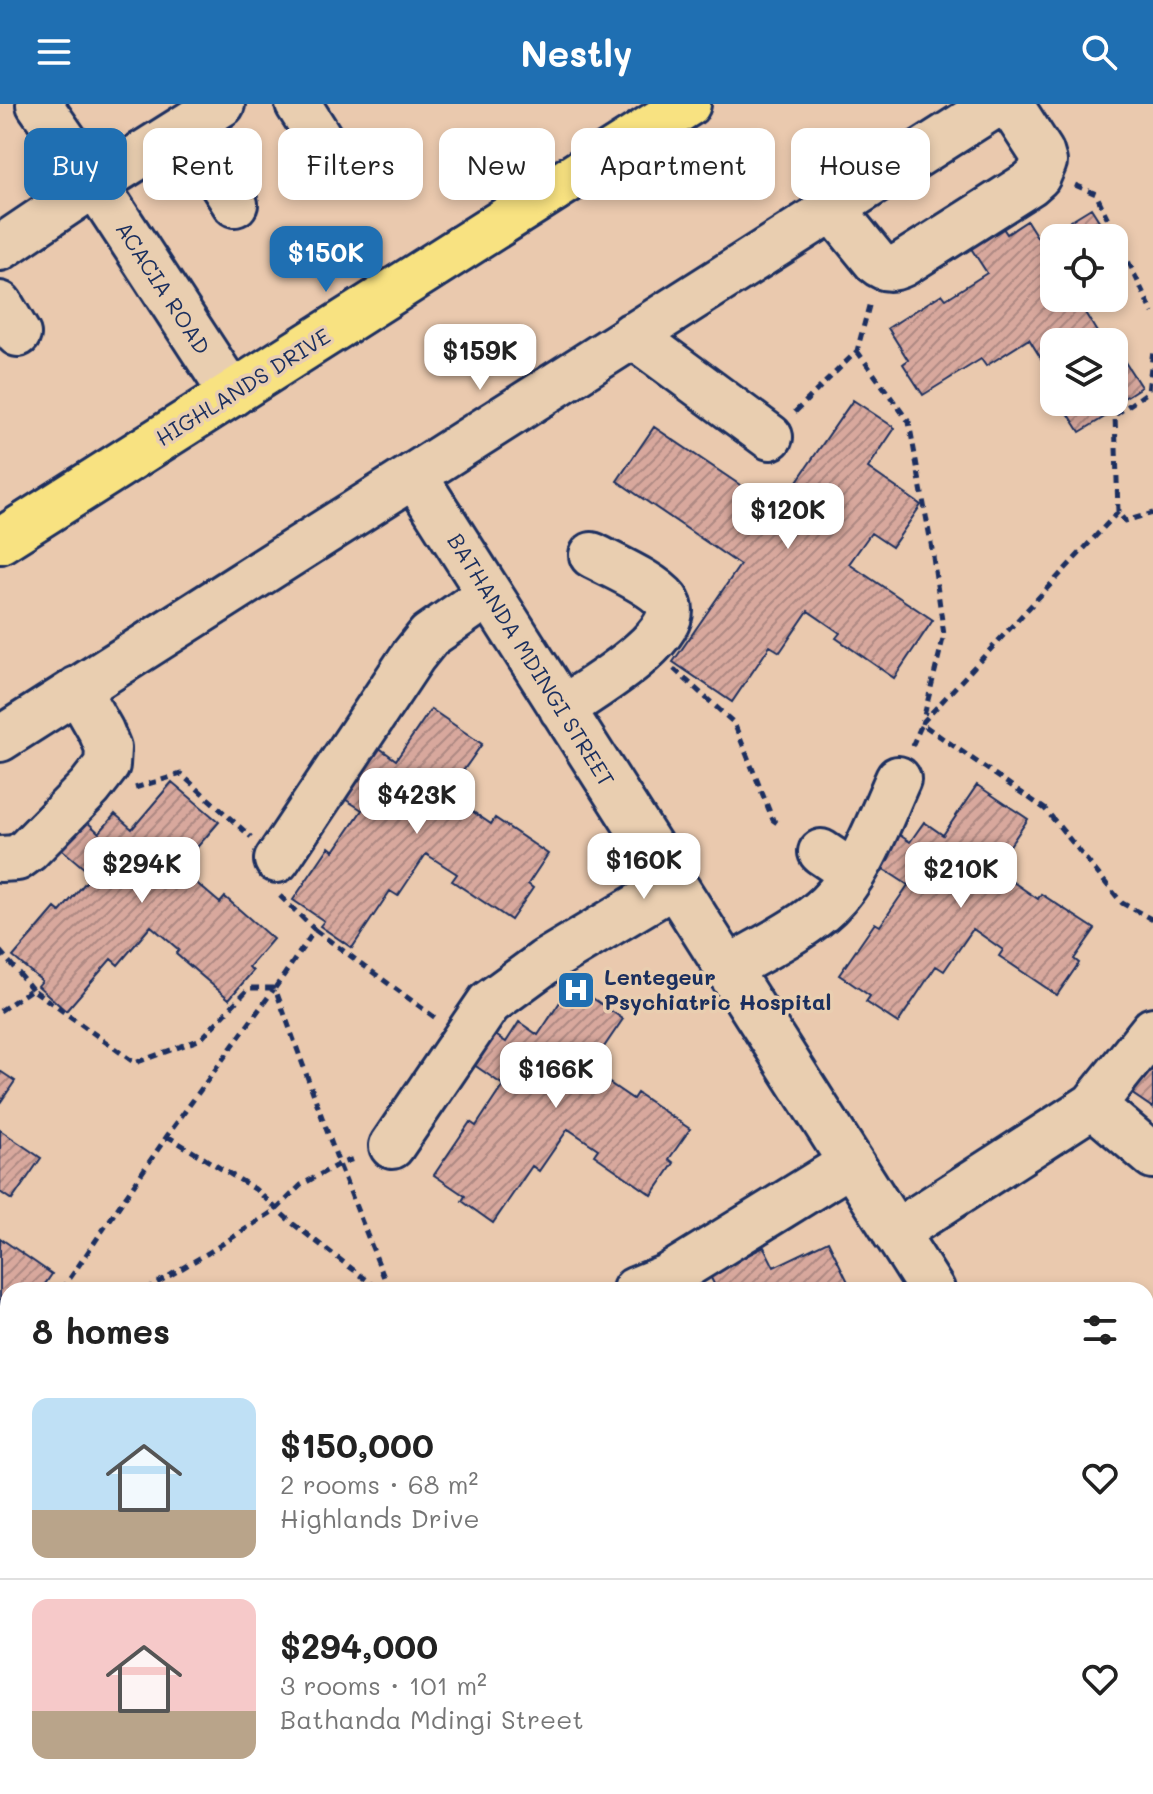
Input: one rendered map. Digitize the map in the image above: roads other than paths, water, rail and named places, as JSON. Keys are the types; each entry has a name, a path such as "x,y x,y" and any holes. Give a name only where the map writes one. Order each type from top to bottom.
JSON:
{"main road":[{"name":"HIGHLANDS DRIVE","path":"0,541 688,104"}],"street":[{"name":"ACACIA ROAD","path":"39,104 56,128"},
{"path":"298,104 313,128"},
{"path":"0,739 997,104"},
{"path":"833,209 880,266 893,269 903,264 1029,184 1041,170 1044,162 1041,152 1010,104"},
{"path":"127,163 205,112 235,204"},
{"path":"0,248 71,200"},
{"name":"ACACIA ROAD","path":"105,200 232,394"},
{"path":"632,335 770,437"},
{"name":"BATHANDA MDINGI STREET","path":"414,475 927,1282"},
{"path":"562,709 649,647 664,628 669,615 668,603 657,590 592,555"},
{"path":"277,860 421,646 429,636 489,594"},
{"path":"0,859 17,858 28,850 90,787 107,765 108,748 77,689"},
{"path":"728,969 809,920 829,904 836,863 861,858 898,779"},
{"path":"392,1146 489,1003 545,962 674,885"},
{"path":"895,1233 1093,1105 1153,1030"},
{"path":"1093,1105 1153,1156"},
{"path":"655,1282 851,1163"}],"place":[{"name":"Lentegeur Psychiatric Hospital","path":"576,990"}]}
